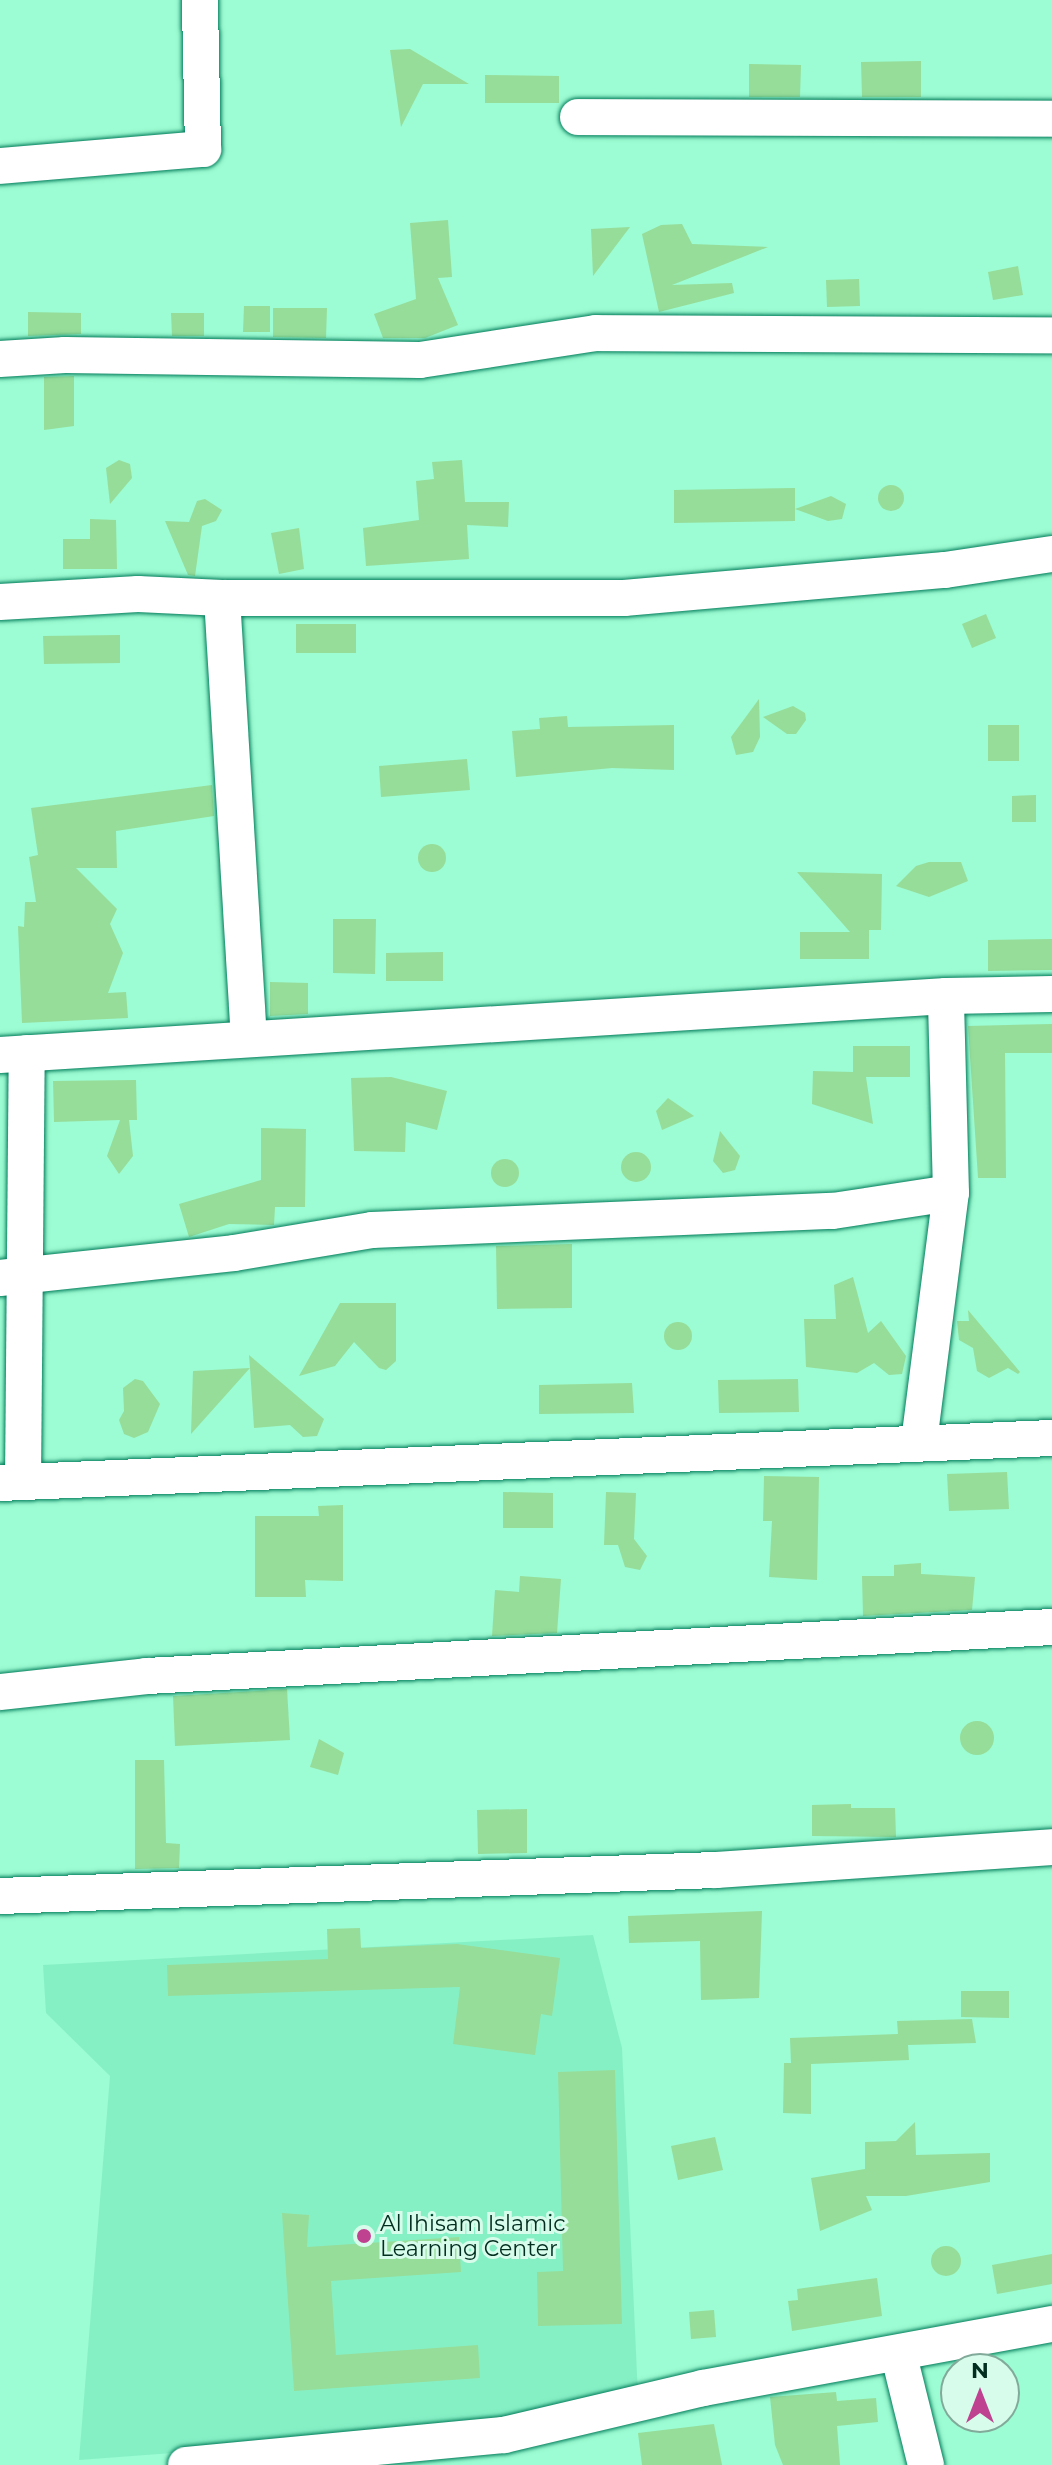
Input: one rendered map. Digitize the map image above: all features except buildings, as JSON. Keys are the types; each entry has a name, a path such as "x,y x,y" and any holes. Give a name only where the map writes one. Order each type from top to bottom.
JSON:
{"street":[{"path":"0,166 203,149 200,0"},
{"path":"578,117 1052,119"},
{"path":"0,359 65,355 420,360 596,333 1052,335"},
{"path":"0,602 138,594 222,598 624,598 945,570 1052,554"},
{"path":"222,598 249,1037"},
{"path":"1052,994 946,996 14,1054 12,1483 1052,1438"},
{"path":"919,1442 951,1193 946,996"},
{"path":"13,1279 372,1230 833,1211 951,1193"},
{"path":"0,1692 147,1676 1052,1627"},
{"path":"0,1896 716,1870 1052,1847"},
{"path":"186,2465 504,2435 703,2388 899,2356 1052,2324"},
{"path":"899,2356 926,2465"}],"shaded area":[{"name":"Al Ihisam Islamic Learning Center","path":"593,1935 622,2048 638,2396 516,2427 79,2460 110,2076 46,2013 43,1965"}],"place":[{"name":"Al Ihisam Islamic Learning Center","path":"364,2236"}]}
